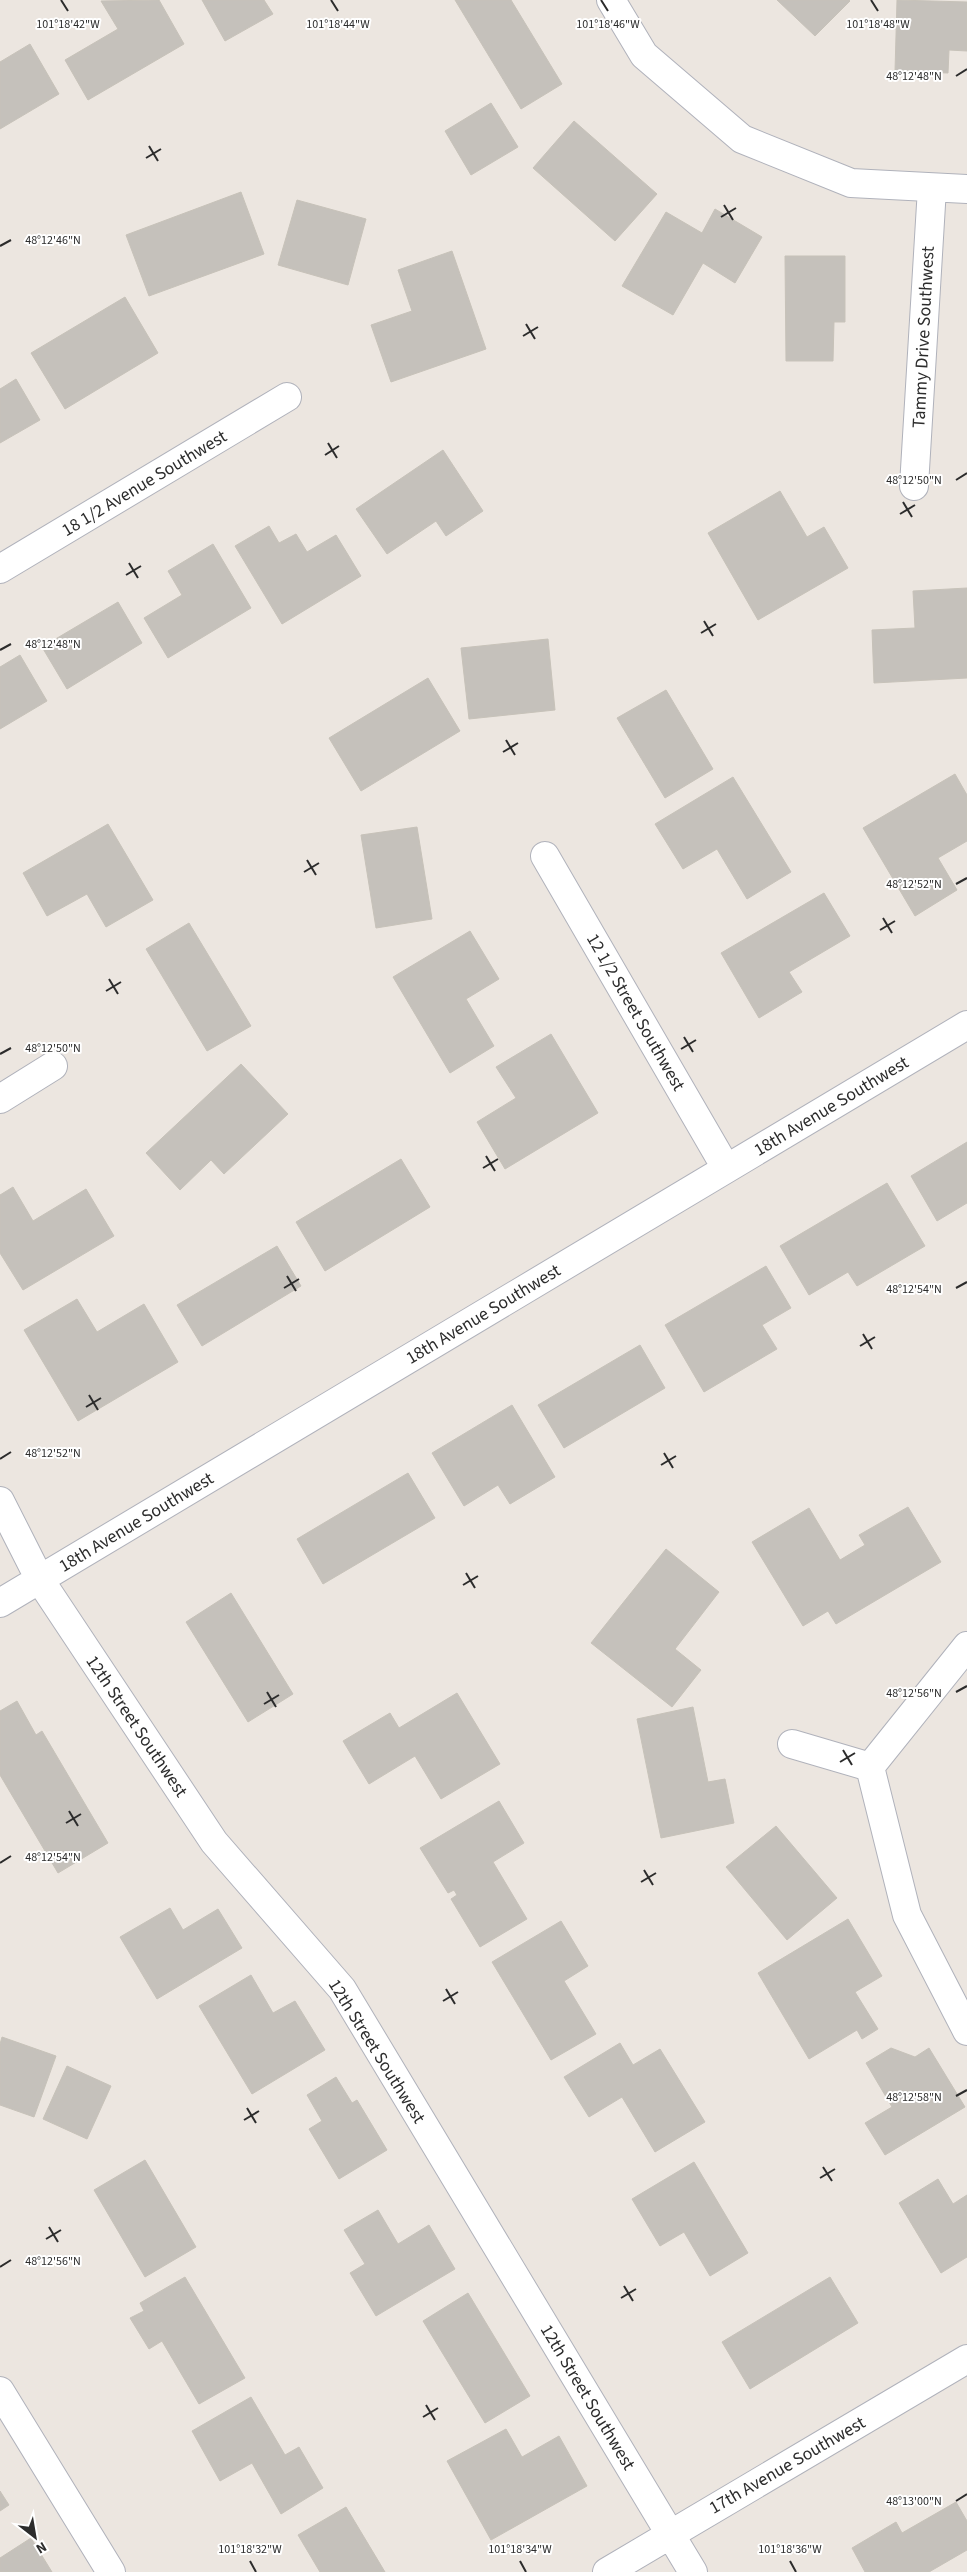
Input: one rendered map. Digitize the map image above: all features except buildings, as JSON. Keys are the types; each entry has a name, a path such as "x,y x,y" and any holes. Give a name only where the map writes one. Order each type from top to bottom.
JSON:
{"street":[{"path":"611,0 644,55 742,140 851,183 967,189"},
{"name":"Tammy Drive Southwest","path":"914,486 932,188"},
{"name":"18 1/2 Avenue Southwest","path":"0,569 288,397"},
{"name":"12 1/2 Street Southwest","path":"545,856 726,1168"},
{"name":"18th Avenue Southwest","path":"0,1603 967,1025"},
{"path":"0,1099 53,1066"},
{"name":"12th Street Southwest","path":"0,1500 40,1580 214,1842 342,1989 693,2572"},
{"path":"870,1767 967,1646"},
{"path":"792,1744 870,1767"},
{"path":"870,1767 907,1915 962,2022"},
{"name":"17th Avenue Southwest","path":"607,2572 967,2359"},
{"path":"0,2391 111,2572"}]}
